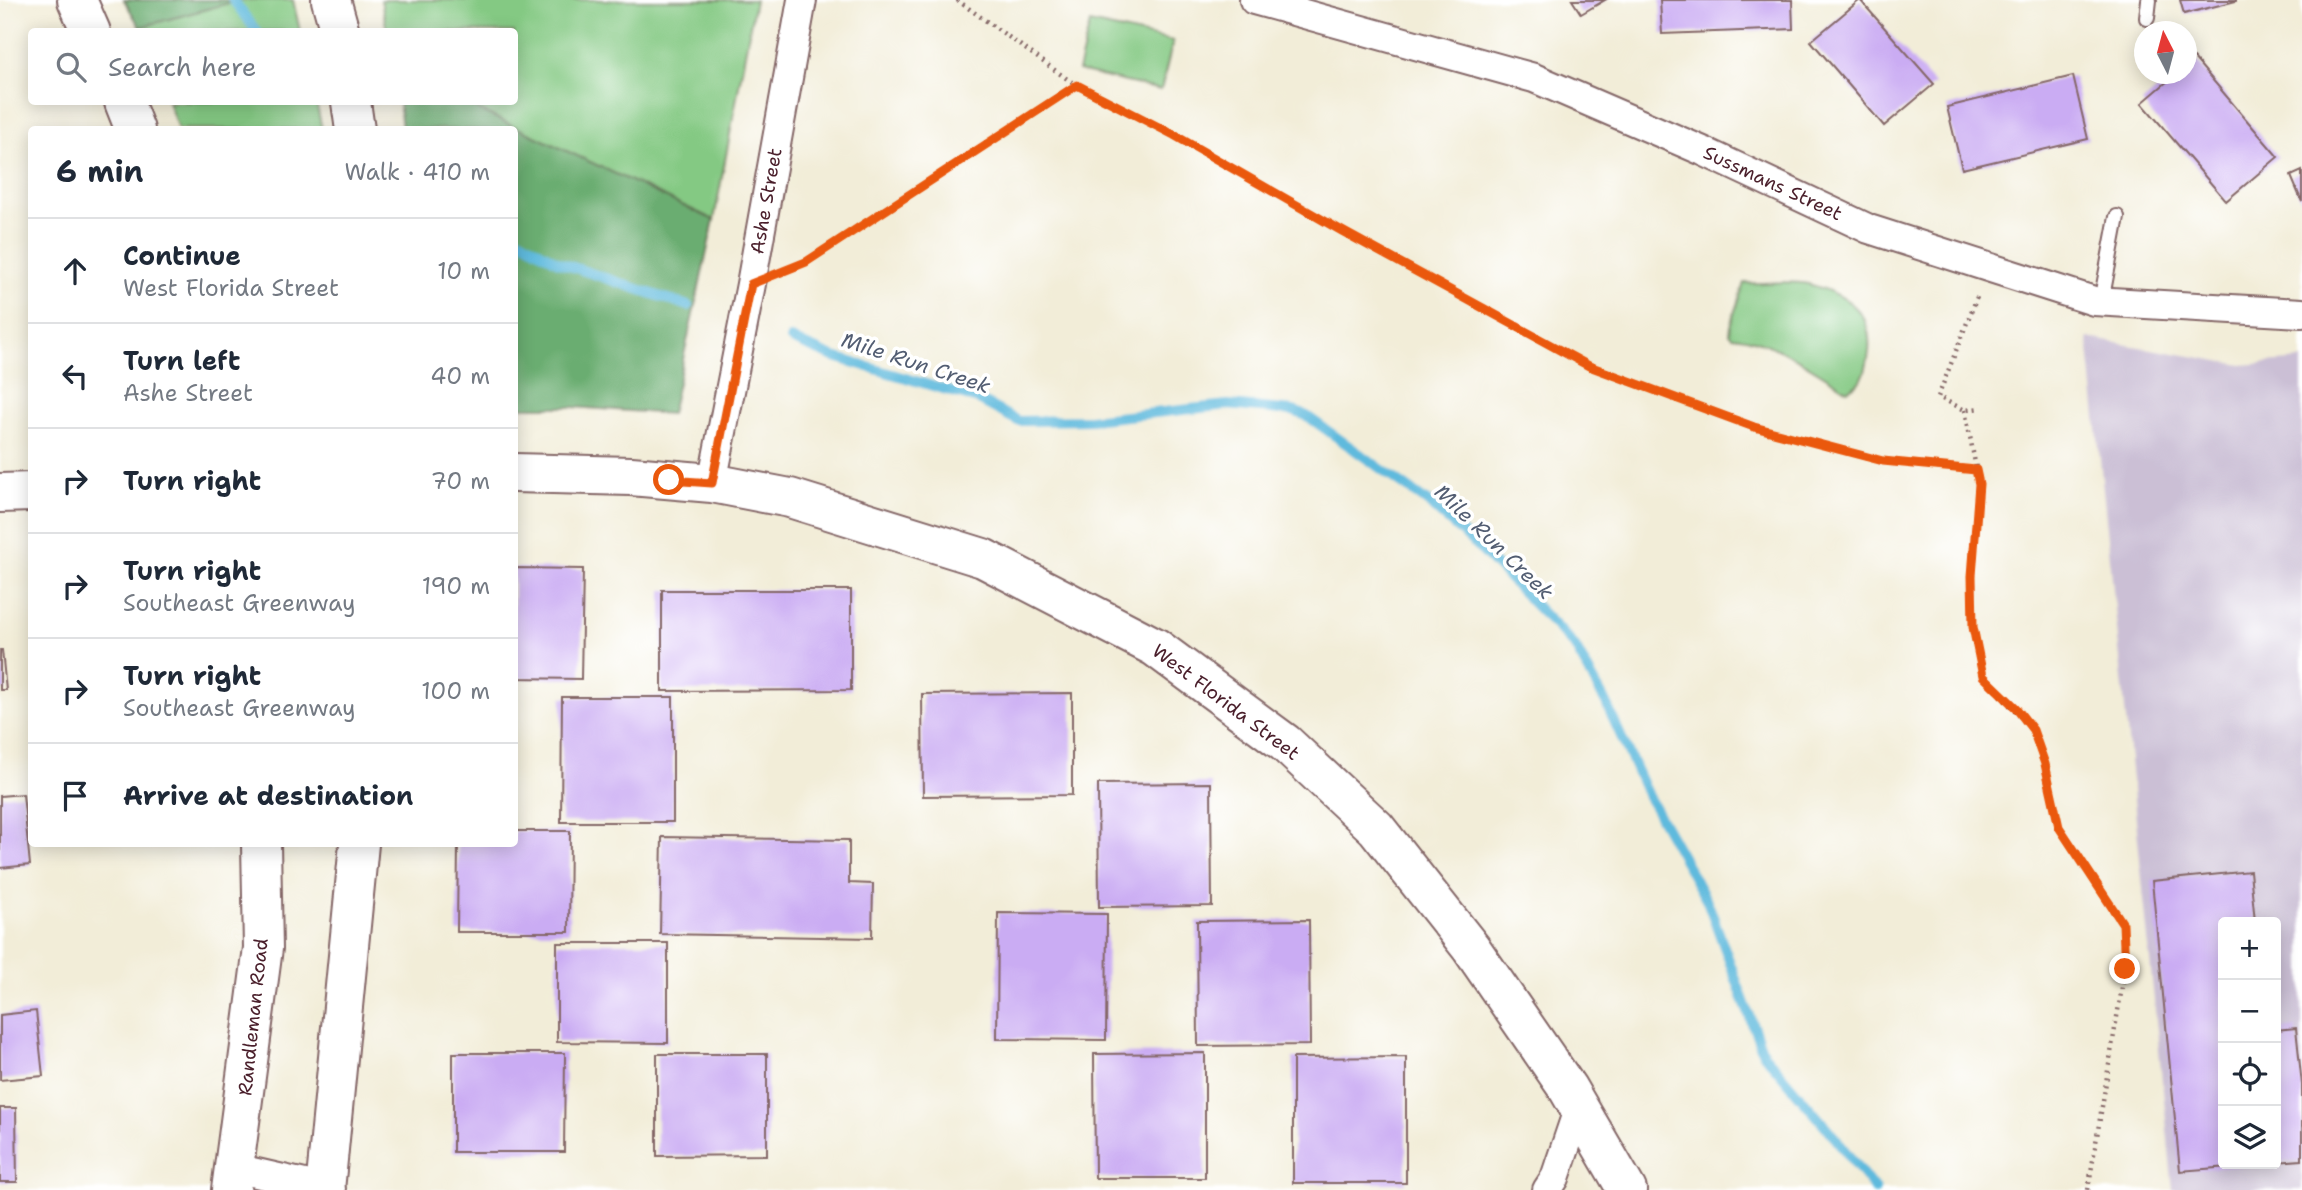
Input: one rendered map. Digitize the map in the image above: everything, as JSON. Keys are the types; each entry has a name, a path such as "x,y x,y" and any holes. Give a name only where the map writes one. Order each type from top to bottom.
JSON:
{"main road":[{"path":"77,0 89,28"},
{"path":"331,0 339,28"},
{"path":"125,105 133,126"},
{"path":"351,105 354,126"},
{"name":"West Florida Street","path":"518,473 631,476 712,483 790,498 983,558 1155,647 1285,743 1377,828 1471,948 1579,1107 1627,1190"},
{"path":"0,493 28,492"},
{"name":"Randleman Road","path":"233,1179 263,948 261,847"},
{"path":"327,1190 359,847"}],"street":[{"name":"Ashe Street","path":"712,483 802,0"},
{"name":"Sussmans Street","path":"1254,0 1534,78 1703,151 1869,229 2094,301 2302,313"},
{"path":"1547,1190 1555,1178 1579,1107"},
{"path":"233,1179 327,1190"}],"lane":[{"path":"2147,18 2149,0"},
{"path":"2101,302 2117,218"}],"path":[{"path":"957,0 1077,85 1174,135 1342,231 1589,366 1754,427 1883,461 1976,470"},
{"path":"751,284 806,262 1077,85"},
{"path":"1981,408 1965,411 1938,397 1989,268"},
{"path":"1965,411 1979,484 1972,576 1973,627 1983,676 2016,708 2033,730 2045,764 2059,827 2123,924 2125,969 2088,1190"}],"shaded area":[{"path":"2088,338 2242,365 2302,360 2302,1190 2173,1190"}],"green space":[{"path":"124,0 240,0 140,27"},
{"path":"240,0 293,0 299,28 140,28"},
{"path":"381,0 755,0 714,220 468,105 518,105 518,28 386,28"},
{"path":"1090,23 1173,41 1161,90 1078,71"},
{"path":"169,105 317,105 321,126 177,126"},
{"path":"399,105 468,105 513,126 402,126"},
{"path":"518,128 714,220 671,414 572,407 518,407"},
{"path":"1744,283 1808,284 1834,293 1854,306 1866,325 1869,337 1867,365 1858,383 1847,390 1807,364 1777,349 1747,338 1732,336 1729,333 1730,326"}],"building":[{"path":"1572,0 1605,0 1581,14"},
{"path":"1660,0 1792,0 1793,29 1662,34"},
{"path":"1860,0 1934,84 1884,126 1811,41"},
{"path":"2180,0 2236,0 2236,1 2184,14"},
{"path":"2197,62 2278,157 2226,201 2142,103 2164,84 2197,84"},
{"path":"2073,76 2088,139 1962,169 1947,107"},
{"path":"2302,171 2302,202 2291,176"},
{"path":"518,568 583,569 581,679 518,678"},
{"path":"662,590 851,590 851,690 662,691"},
{"path":"2,650 6,690 0,690"},
{"path":"1072,693 1072,795 923,796 922,694"},
{"path":"562,697 673,697 673,822 561,822"},
{"path":"1211,783 1212,906 1099,907 1098,784"},
{"path":"23,794 30,865 0,868 0,796"},
{"path":"518,831 570,831 569,932 457,932 458,847 518,847"},
{"path":"662,837 849,840 849,883 873,884 872,938 660,934"},
{"path":"2250,871 2255,917 2218,917 2218,1168 2180,1171 2152,881"},
{"path":"998,913 1107,914 1106,1040 997,1039"},
{"path":"1309,920 1310,1045 1198,1046 1197,921"},
{"path":"557,943 668,943 668,1043 557,1042"},
{"path":"36,1011 43,1076 0,1080 0,1015"},
{"path":"2296,1028 2302,1085 2302,1160 2281,1162 2281,1030"},
{"path":"453,1053 565,1053 564,1152 453,1152"},
{"path":"1205,1053 1205,1178 1095,1178 1094,1054"},
{"path":"657,1054 767,1054 767,1155 657,1156"},
{"path":"1406,1057 1406,1183 1293,1183 1293,1058"},
{"path":"0,1108 16,1108 17,1182 0,1182"}],"waterway":[{"name":"Mile Run Creek","path":"233,0 254,28"},
{"name":"Mile Run Creek","path":"518,238 558,262 688,306"},
{"name":"Mile Run Creek","path":"791,339 831,356 977,399 1018,421 1090,420 1228,405 1293,411 1307,416 1426,501 1476,545 1574,645 1606,703 1648,796 1708,903 1763,1053 1833,1135 1875,1190"}],"route":[{"path":"669,480 712,483 751,284 806,262 1077,85 1174,135 1342,231 1589,366 1754,427 1883,461 1976,470 1979,484 1972,576 1973,627 1983,676 2016,708 2033,730 2045,764 2059,827 2123,924 2125,969"}]}
